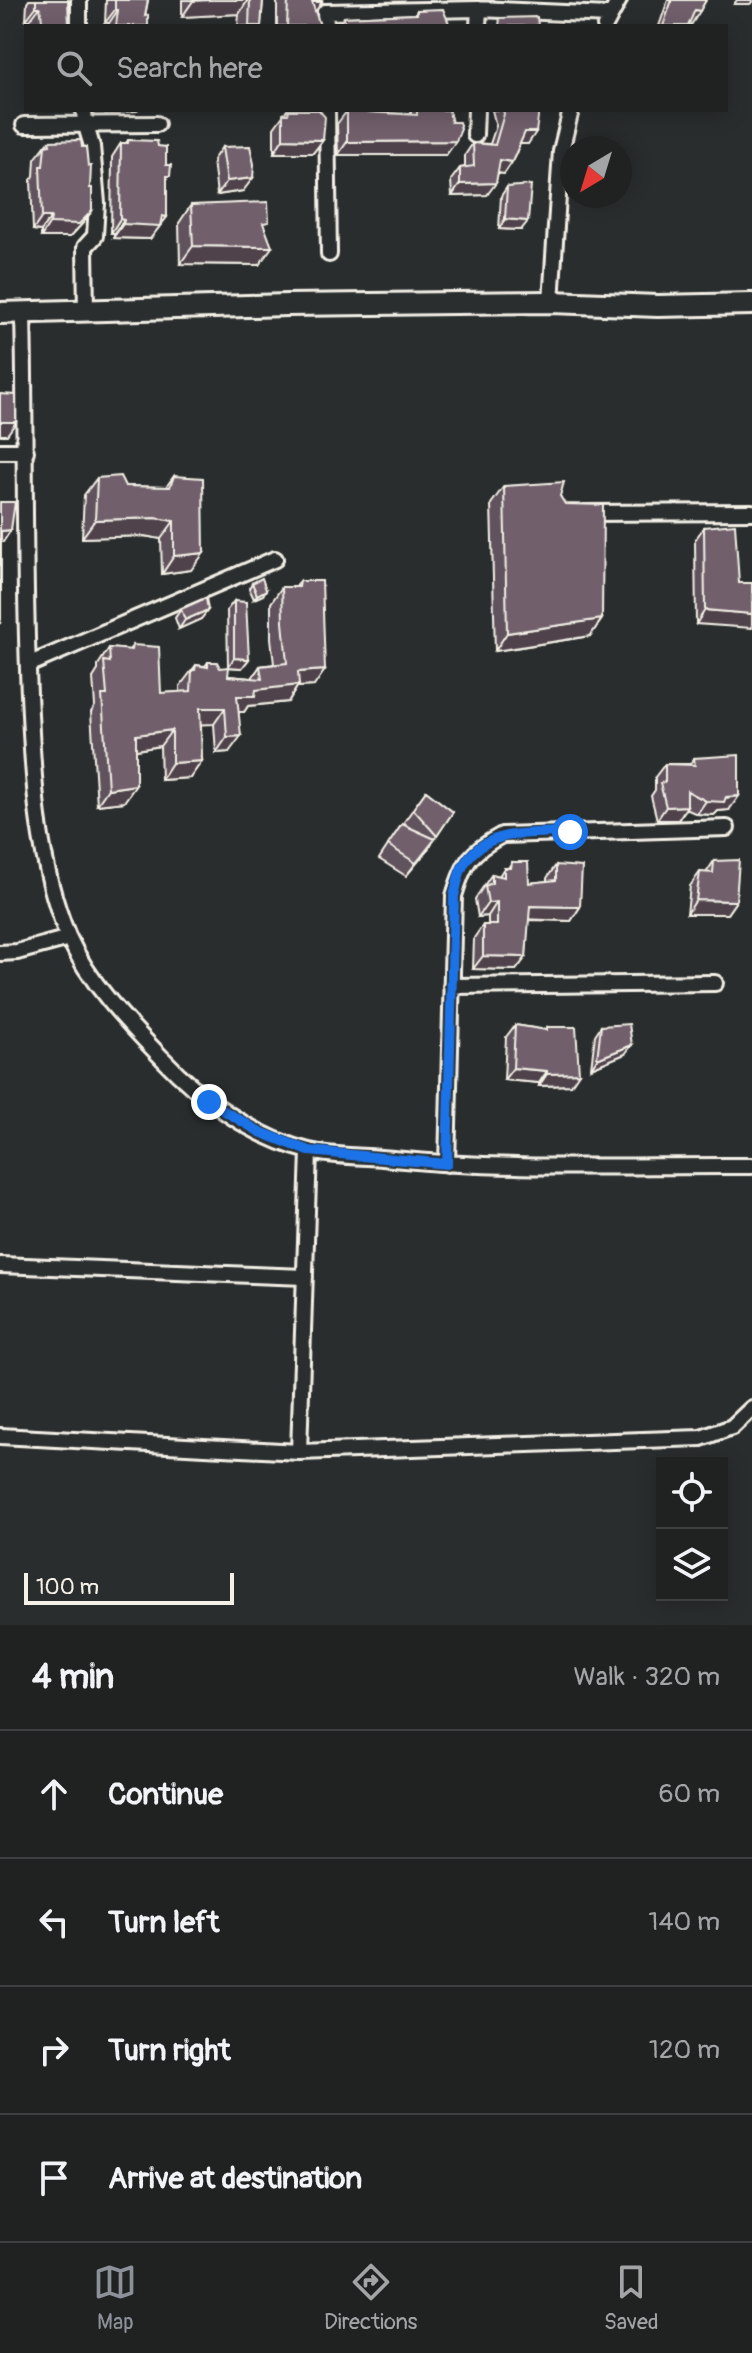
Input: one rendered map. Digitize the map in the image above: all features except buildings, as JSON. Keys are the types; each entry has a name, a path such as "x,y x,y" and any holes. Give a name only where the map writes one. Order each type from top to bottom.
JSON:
{"street":[{"path":"79,0 79,24"},
{"path":"535,0 551,12"},
{"path":"325,13 479,9 551,12 607,21 619,0"},
{"path":"478,24 479,9"},
{"path":"327,112 329,254"},
{"path":"475,135 476,112"},
{"path":"551,302 561,151 571,112"},
{"path":"85,117 92,146 97,203 95,236 85,247 86,312"},
{"path":"24,125 85,117 157,124"},
{"path":"0,313 287,305 551,302 658,306 752,304"},
{"path":"23,314 26,451 24,595 36,806 50,884 69,938 94,982 110,1002 164,1060 209,1102 260,1132 309,1151 447,1164 752,1166"},
{"path":"0,451 26,451"},
{"path":"571,513 752,512"},
{"path":"28,665 275,559"},
{"path":"447,1164 454,896 463,865 480,847 502,835 727,828"},
{"path":"0,953 17,952 69,938"},
{"path":"451,986 715,983"},
{"path":"299,1452 309,1151"},
{"path":"0,1265 305,1277"},
{"path":"0,1436 299,1452 701,1438 732,1427 752,1408"}],"route":[{"path":"209,1102 260,1132 309,1151 447,1164 454,896 463,865 480,847 502,835 570,832"}]}
